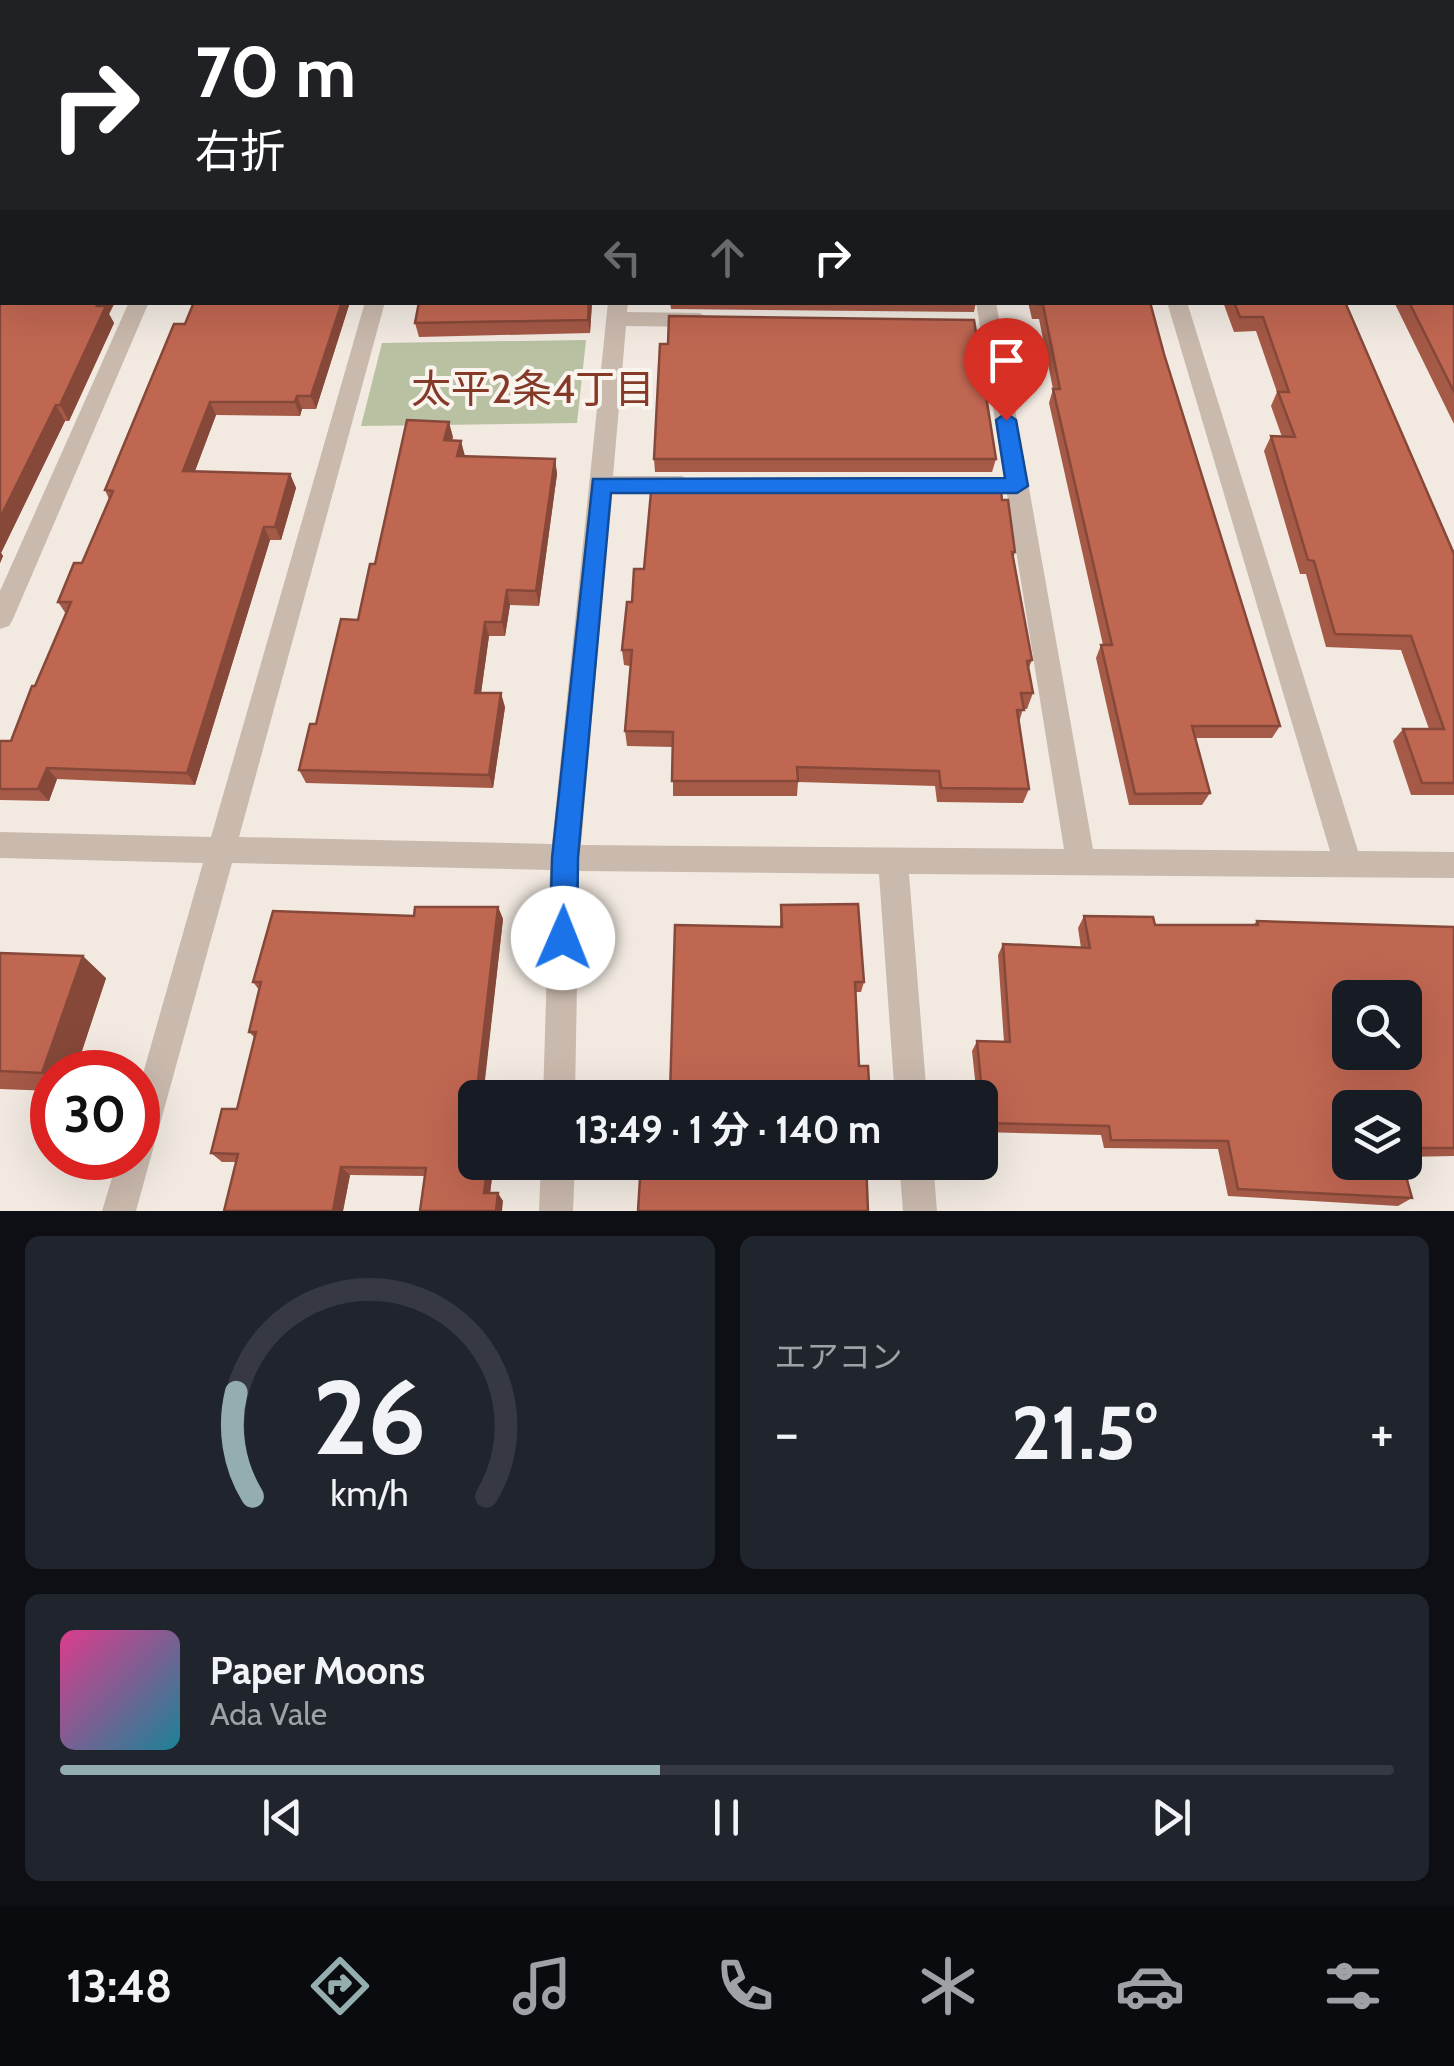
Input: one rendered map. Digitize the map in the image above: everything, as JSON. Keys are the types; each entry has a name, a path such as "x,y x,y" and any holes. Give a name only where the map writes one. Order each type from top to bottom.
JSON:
{"street":[{"path":"0,619 138,305"},
{"path":"160,1071 375,305"},
{"path":"1178,305 1348,864"},
{"path":"559,1080 565,858 617,310 715,320"},
{"path":"982,316 1007,486 1081,862"},
{"path":"601,485 700,485"},
{"path":"0,845 565,858 1454,864"},
{"path":"893,861 910,1080"},
{"path":"119,1211 128,1180"},
{"path":"556,1211 557,1180"},
{"path":"917,1180 920,1211"}],"green space":[{"path":"586,340 577,423 361,426 382,343"}],"building":[{"path":"0,305 106,306 60,405 56,405 0,518"},
{"path":"193,305 341,305 311,396 297,396 295,402 210,402 183,471 290,474 275,527 264,527 187,773 47,768 38,789 0,789 0,741 11,741 71,602 58,602 74,563 82,563 113,491 105,490 174,324 185,324"},
{"path":"418,305 589,305 588,320 415,323"},
{"path":"1043,305 1151,305 1280,726 1192,726 1210,793 1135,794 1101,645 1112,645 1053,389 1060,389"},
{"path":"1235,305 1346,305 1454,554 1454,783 1422,783 1403,729 1444,729 1411,636 1335,634 1271,436 1295,437 1278,392 1289,392 1263,317 1240,317"},
{"path":"1410,305 1454,305 1454,392"},
{"path":"669,316 974,320 996,459 654,459 660,344 668,344"},
{"path":"407,420 449,422 444,440 461,441 457,456 555,459 536,591 507,590 502,622 485,622 475,693 501,693 489,775 299,770 310,724 316,724 341,619 358,620 370,564 375,564"},
{"path":"652,481 1000,481 1002,500 1008,500 1012,552 1032,660 1027,661 1033,693 1021,693 1024,710 1017,710 1029,789 941,788 939,771 797,767 798,781 672,781 673,732 625,731 632,650 622,650 627,602 632,602 634,569 644,569"},
{"path":"858,904 864,982 855,982 859,1066 868,1066 869,1080 670,1080 675,925 782,927 781,905"},
{"path":"415,907 498,907 478,1080 458,1080 458,1180 486,1180 484,1193 498,1193 496,1211 420,1211 426,1168 341,1167 333,1211 224,1211 238,1154 211,1153 222,1109 237,1109 256,1032 249,1032 261,982 253,982 273,911 414,916"},
{"path":"1084,916 1153,917 1155,925 1258,925 1257,921 1454,927 1454,1148 1422,1148 1422,1090 1332,1090 1332,1180 1407,1180 1412,1198 1238,1189 1228,1141 1111,1140 1109,1126 998,1123 998,1080 981,1080 977,1041 1010,1042 1003,944 1090,948"},
{"path":"0,953 83,956 50,1050 30,1050 30,1072 0,1071"},
{"path":"640,1180 867,1180 868,1211 638,1211"}],"district":[{"name":"太平2条4丁目","path":"533,389"}],"route":[{"path":"563,938 565,858 601,485 1017,486 1006,420"}]}
